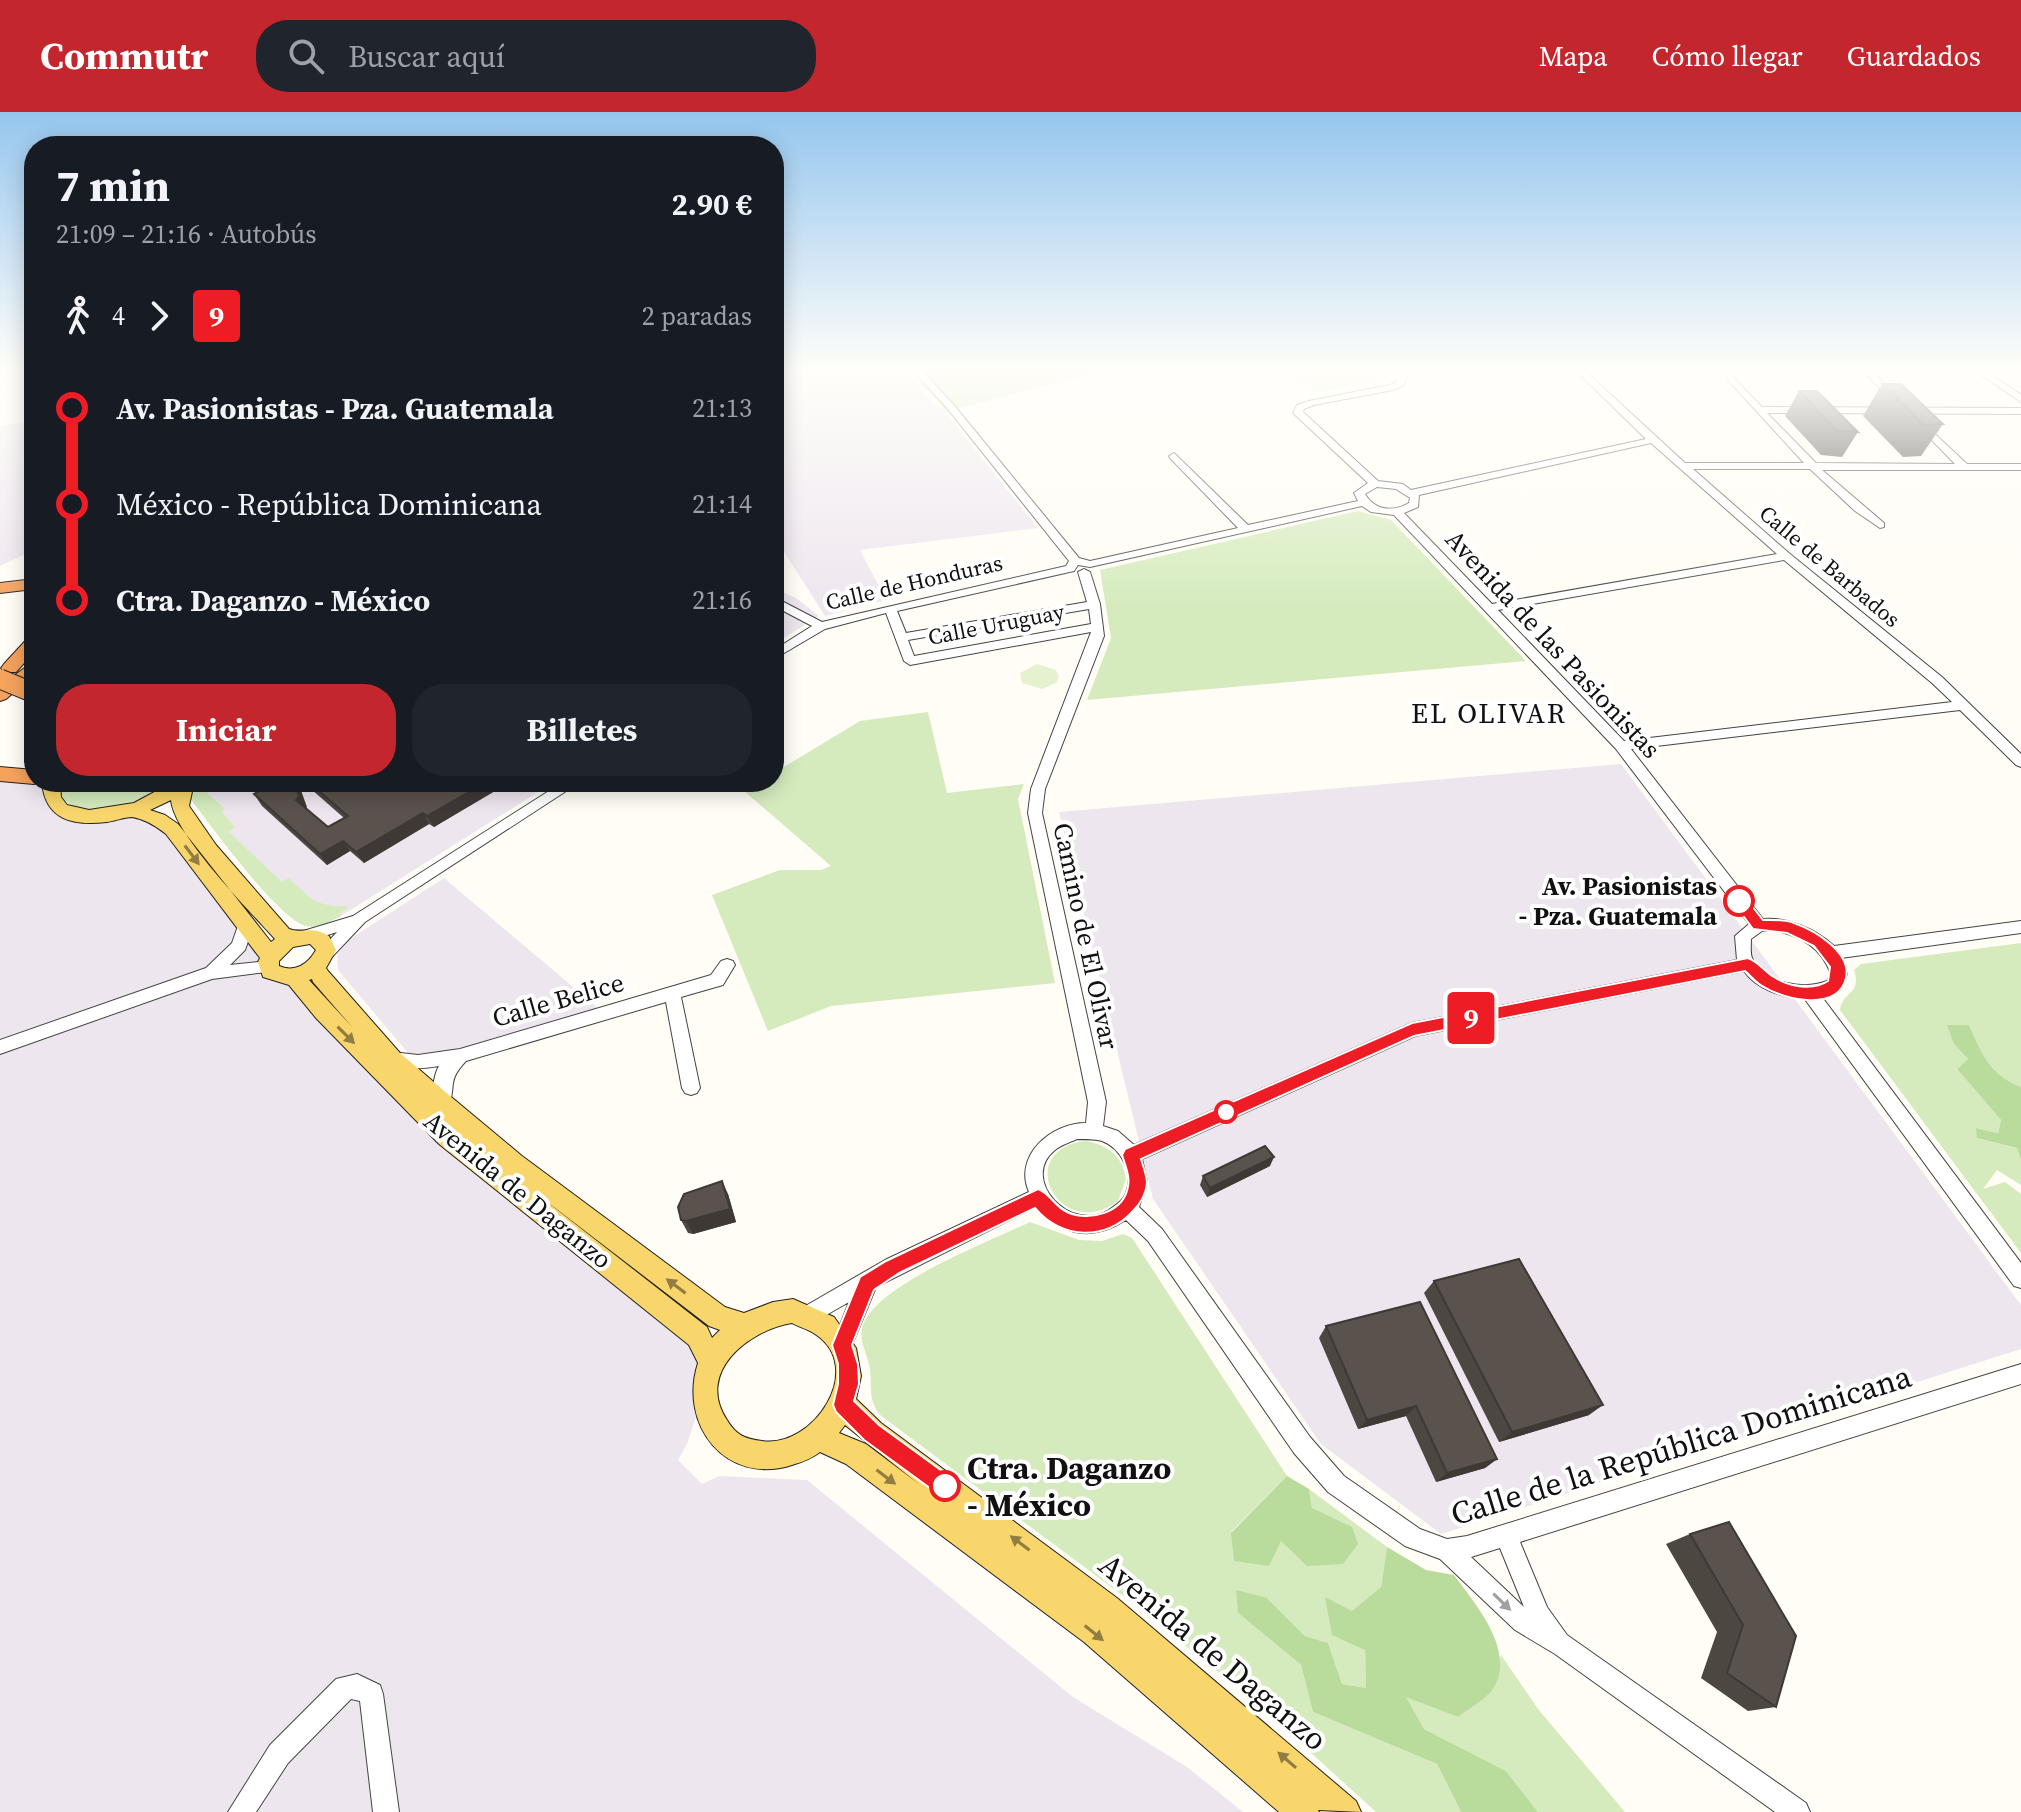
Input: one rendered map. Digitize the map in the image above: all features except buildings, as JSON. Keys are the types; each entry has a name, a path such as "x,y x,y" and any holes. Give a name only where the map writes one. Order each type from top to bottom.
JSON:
{"highway":[{"path":"0,588 24,585"},
{"path":"3,675 24,653"},
{"path":"3,675 24,657"},
{"path":"3,675 24,687"},
{"path":"0,695 24,675"},
{"path":"0,774 24,776"}],"main road":[{"path":"49,792 55,805 67,813 85,817 131,811 169,792"},
{"path":"181,792 180,809 227,870 282,934 299,937"},
{"path":"131,811 159,819 172,829 280,977 294,977 320,961"},
{"path":"269,962 280,946 299,937"},
{"name":"Avenida de Daganzo","path":"299,937 322,941 320,976 392,1059 442,1103 514,1163 718,1317 743,1325"},
{"name":"Avenida de Daganzo","path":"294,977 323,1012 447,1137 698,1336 711,1362"},
{"path":"776,1312 809,1315 834,1332 842,1345 849,1374 843,1405 833,1423 819,1438 794,1452 767,1457 741,1452 721,1437 708,1415 705,1389 711,1362 724,1341 743,1325 776,1312"},
{"name":"Avenida de Daganzo","path":"843,1405 872,1432 1153,1646 1345,1812"},
{"path":"819,1438 856,1454 1094,1632 1303,1812"}],"street":[{"path":"984,448 1080,567"},
{"path":"1336,448 1375,484"},
{"path":"1411,493 1615,448"},
{"name":"Calle de Barbados","path":"1663,448 1965,705 2021,762"},
{"path":"1794,448 1837,492 1880,525"},
{"path":"1945,448 1964,467"},
{"path":"1174,456 1245,529"},
{"path":"1683,466 2021,467"},
{"path":"1375,484 1399,486 1411,493 1415,497 1414,505 1397,512 1378,510 1359,498 1362,489 1375,484"},
{"name":"Calle de Honduras","path":"784,649 821,626 1363,503"},
{"name":"Avenida de las Pasionistas","path":"1397,512 1621,746 1759,925"},
{"path":"1488,608 1786,556"},
{"name":"Camino de El Olivar","path":"1080,567 1094,604 1098,636 1038,789 1035,813 1097,1102 1094,1131"},
{"path":"901,638 1094,604"},
{"path":"784,606 821,626"},
{"name":"Calle Uruguay","path":"890,609 910,661 1082,628 1097,628"},
{"path":"1621,746 1965,705"},
{"path":"320,961 360,918 557,792"},
{"path":"299,937 360,918"},
{"path":"1773,924 1805,933 1831,953 1839,976 1834,986 1811,995 1783,989 1757,974 1748,964 1741,944 1749,929 1773,924"},
{"path":"211,973 239,946 245,927"},
{"path":"1831,953 2021,927"},
{"path":"0,1047 211,973 269,962"},
{"path":"1131,1155 1412,1030 1748,964"},
{"name":"Calle Belice","path":"392,1059 418,1062 460,1056 717,980 727,965"},
{"path":"672,993 691,1088"},
{"path":"1811,995 2021,1279"},
{"path":"442,1103 444,1073 460,1056"},
{"path":"1094,1131 1111,1137 1131,1155 1138,1182 1135,1197 1127,1209 1115,1218 1099,1224 1082,1225 1064,1220 1049,1211 1038,1197 1033,1183 1033,1168 1040,1152 1060,1135 1094,1131"},
{"path":"809,1315 892,1267 1038,1197"},
{"name":"Calle de la República Dominicana","path":"1127,1209 1155,1235 1302,1445 1336,1484 1413,1538 1447,1550 1506,1535 2021,1374"},
{"path":"842,1345 867,1284"},
{"path":"1506,1535 1539,1615 1563,1646"},
{"path":"1447,1550 1523,1622 1563,1646 1797,1812"},
{"path":"241,1812 279,1754 345,1688 357,1686 371,1694 386,1812"}],"shaded area":[{"path":"0,448 24,448 24,555 0,566"},
{"path":"784,448 974,448 1038,528 860,550 886,600 825,616 784,552"},
{"path":"784,593 796,598 819,616 784,638"},
{"path":"1621,764 2021,1305 2021,1349 1441,1534 1321,1444 1153,1199 1059,812"},
{"path":"0,774 24,780 24,792 56,792 67,813 131,811 159,819 280,977 698,1336 705,1389 687,1444 678,1460 702,1484 719,1476 807,1480 1073,1697 1187,1767 1243,1812 0,1812"},
{"path":"194,792 538,792 341,916 309,926 303,925 282,908 189,797"},
{"path":"444,878 598,1008 431,1056 408,1053 338,970 337,955 345,942"}],"green space":[{"path":"1358,511 1391,520 1526,661 1087,700 1111,638 1100,570"},
{"path":"1037,664 1056,670 1059,677 1056,683 1042,689 1022,683 1020,673"},
{"path":"928,712 947,793 1024,784 1018,799 1055,983 831,1006 768,1031 712,895 780,870 821,870 831,866 745,792 784,792 784,767 860,721"},
{"path":"161,792 138,804 102,810 77,808 61,794"},
{"path":"194,792 209,792 224,808 222,812 235,827 229,832 282,882 289,878 314,900 348,908 340,913 341,916 310,927 294,920 244,869 189,797"},
{"path":"2021,943 2021,1087 1994,1070 1969,1025 1954,1044 1968,1059 1957,1069 2001,1120 1998,1133 1977,1128 1977,1138 2017,1148 2021,1161 2021,1185 1997,1170 1983,1189 2005,1182 2021,1194 2021,1253 1840,1010 1856,984 1854,970 1861,964"},
{"path":"1947,1025 1969,1025 1994,1070 2021,1087 2021,1161 2017,1148 1977,1138 1976,1128 1998,1133 2001,1120 1957,1069 1968,1059 1954,1044"},
{"path":"1085,1141 1113,1152 1126,1179 1118,1201 1097,1211 1078,1211 1063,1204 1052,1191 1048,1176 1051,1161 1063,1148"},
{"path":"1030,1222 1079,1240 1102,1241 1123,1234 1132,1238 1287,1476 1231,1532 1281,1540 1312,1508 1309,1489 1387,1547 1381,1587 1351,1612 1326,1598 1365,1649 1366,1688 1342,1684 1328,1643 1305,1636 1267,1598 1238,1613 1301,1665 1313,1712 1437,1764 1461,1812 1376,1812 1252,1699 1122,1595 880,1415 872,1399 870,1369 862,1339 862,1328 870,1312 887,1296 935,1266"},
{"path":"1287,1476 1309,1489 1312,1508 1352,1527 1358,1544 1343,1564 1307,1566 1281,1541 1269,1566 1234,1561 1231,1533"},
{"path":"1387,1547 1426,1570 1454,1575 1482,1614 1497,1644 1499,1674 1493,1689 1458,1717 1406,1697 1424,1729 1506,1771 1538,1812 1461,1812 1437,1764 1313,1712 1301,1665 1238,1613 1236,1590 1267,1598 1305,1636 1328,1643 1342,1684 1366,1688 1365,1650 1332,1635 1325,1597 1352,1611 1381,1587"},
{"path":"1501,1655 1538,1709 1625,1812 1538,1812 1506,1771 1424,1729 1405,1696 1458,1717 1493,1689"}],"bus line":[{"name":"9","path":"945,1486 872,1432 843,1405 849,1384 848,1364 842,1345 854,1309 867,1284 892,1267 1038,1197 1049,1211 1064,1220 1082,1225 1099,1224 1115,1218 1127,1209 1135,1197 1137,1168 1131,1155 1412,1030 1748,964 1769,983 1797,993 1811,995 1834,986 1839,976 1837,965 1831,953 1819,942 1789,927 1759,925 1739,901"}],"place":[{"name":"Av. Pasionistas - Pza. Guatemala","path":"1739,901"},
{"name":"Ctra. Daganzo - México","path":"945,1486"}],"district":[{"name":"EL OLIVAR","path":"1489,713"}]}
